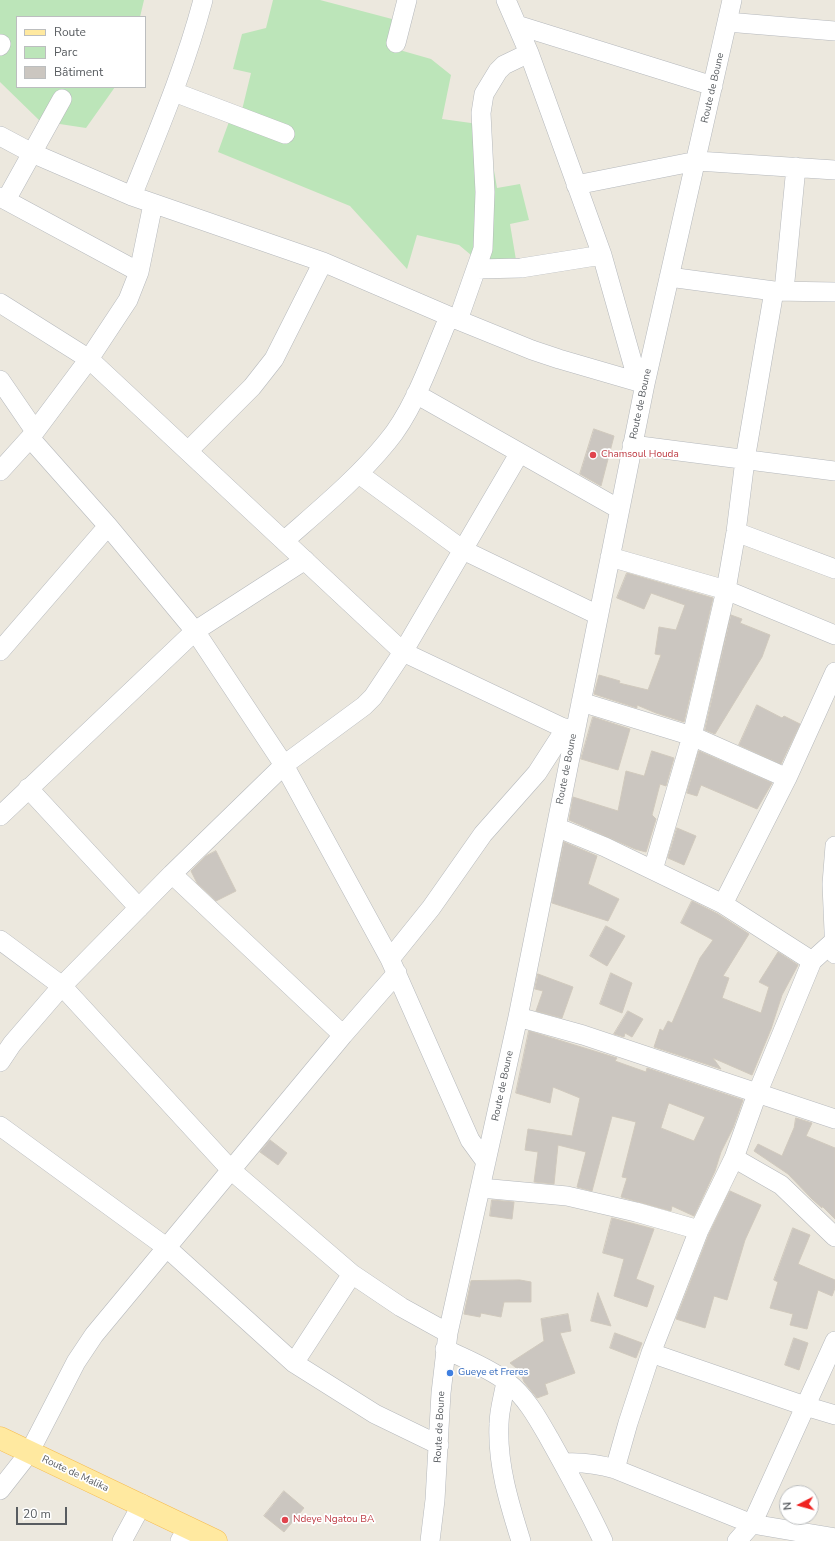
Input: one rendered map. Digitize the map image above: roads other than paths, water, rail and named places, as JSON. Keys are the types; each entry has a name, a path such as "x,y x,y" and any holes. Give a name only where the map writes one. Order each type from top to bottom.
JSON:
{"main road":[{"name":"Route de Malika","path":"0,1438 29,1453 142,1504 184,1534 216,1541"}],"street":[{"path":"132,196 174,92 194,34 203,0"},
{"path":"396,43 407,0"},
{"path":"506,0 529,53 602,255 641,383"},
{"name":"Route de Boune","path":"430,1541 436,1500 446,1341 518,1017 556,826 570,731 581,702 632,445 641,383 669,277 697,160 732,0"},
{"path":"727,22 835,31"},
{"path":"517,25 713,86"},
{"path":"284,542 359,474 388,442 416,394 454,318 477,268 483,249 485,224 485,166 482,113 484,94 498,70 529,53"},
{"path":"174,92 285,134"},
{"path":"62,98 32,153 3,198 139,272"},
{"path":"0,136 32,153 132,196 323,262 454,318 559,359 641,383"},
{"path":"576,185 697,160 835,170"},
{"path":"653,870 692,736 726,590 736,532 745,460 779,291 796,167"},
{"path":"0,471 33,435 89,359 128,300 139,272 153,204"},
{"path":"477,268 521,268 602,255"},
{"path":"188,451 252,387 274,359 323,262"},
{"path":"669,277 779,291 835,292"},
{"path":"0,303 89,359 403,652 570,731 537,773 483,834 431,908 394,966 342,1035 119,1303 79,1356 29,1453 0,1490"},
{"path":"0,380 6,398 33,435 195,631 284,765 394,966 470,1140 486,1162"},
{"path":"416,394 519,454 619,509"},
{"path":"632,445 835,471"},
{"path":"0,1062 12,1044 62,986 172,874 284,765 364,706 373,697 403,652 519,454"},
{"path":"359,474 463,550 598,614"},
{"path":"0,651 108,526"},
{"path":"736,532 835,569"},
{"path":"610,557 726,590 835,635"},
{"path":"0,816 195,631 305,560"},
{"path":"723,904 787,778 834,678"},
{"path":"581,702 692,736 787,778"},
{"path":"28,788 139,908"},
{"path":"556,826 605,847 723,904 812,961"},
{"path":"615,1469 628,1423 651,1353 699,1230 734,1158 757,1094 812,961 834,949 832,884 835,846"},
{"path":"172,874 342,1035"},
{"path":"0,940 62,986 231,1170 352,1274 402,1307 446,1341 506,1381 522,1395 564,1464 603,1541"},
{"path":"518,1017 583,1034 757,1094 835,1119"},
{"path":"0,1126 166,1247 294,1363 375,1414 439,1445"},
{"path":"734,1158 781,1186 835,1237"},
{"path":"481,1188 567,1196 636,1212 699,1230"},
{"path":"294,1363 352,1274"},
{"path":"737,1541 752,1524 835,1341"},
{"path":"651,1353 835,1415"},
{"path":"506,1381 499,1422 499,1445 503,1475 521,1541"},
{"path":"564,1464 580,1462 615,1469 752,1524 835,1538"},
{"path":"122,1541 142,1504"}],"place":[{"name":"Chamsoul Houda","path":"593,455"},
{"name":"Gueye et Freres","path":"450,1373"},
{"name":"Ndeye Ngatou BA","path":"285,1520"}]}
